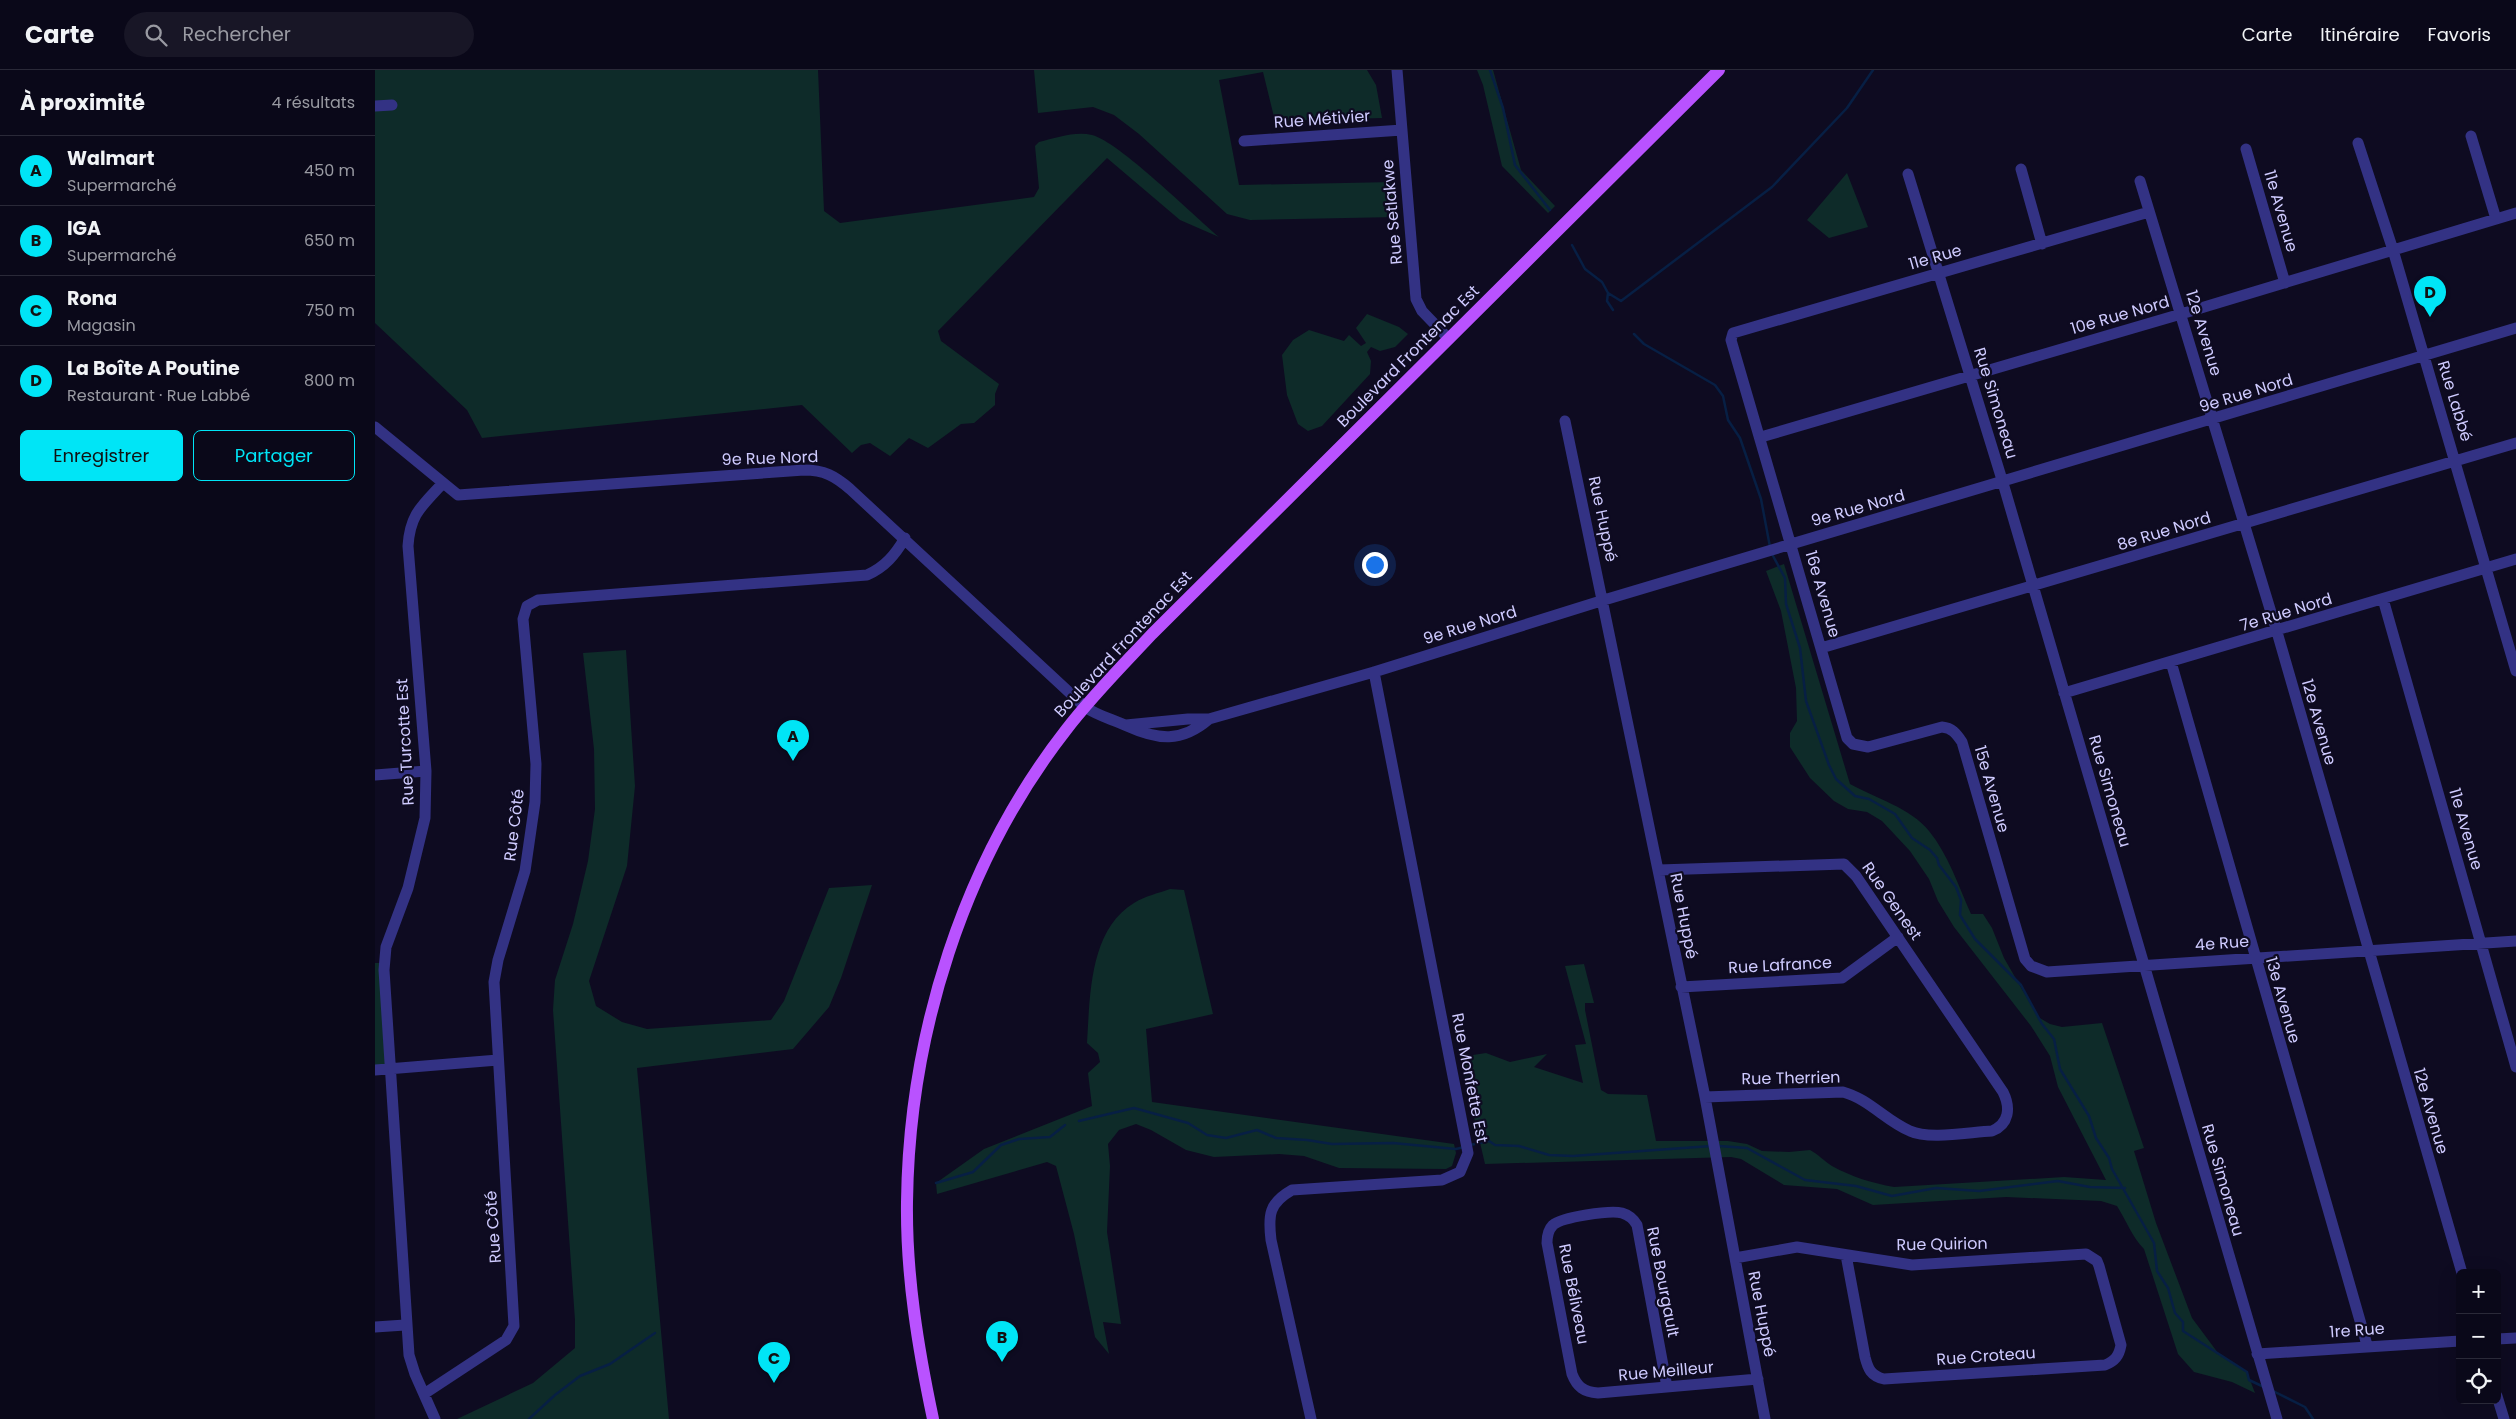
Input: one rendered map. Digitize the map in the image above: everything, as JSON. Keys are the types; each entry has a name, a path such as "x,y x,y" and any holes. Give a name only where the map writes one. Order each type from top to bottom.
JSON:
{"main road":[{"name":"Boulevard Frontenac Est","path":"933,1419 912,1299 907,1204 911,1117 923,1047 949,954 984,866 1033,778 1085,707 1207,577 1719,70"}],"street":[{"name":"Rue Setlakwe","path":"1397,70 1416,298 1421,310 1449,339"},
{"path":"375,106 392,105"},
{"name":"Rue Métivier","path":"1244,141 1402,130"},
{"path":"2471,136 2495,219"},
{"name":"Rue Labbé","path":"2358,143 2393,250 2516,671"},
{"name":"11e Avenue","path":"2246,149 2285,283"},
{"path":"2021,169 2042,244"},
{"name":"Rue Simoneau","path":"1908,174 2003,482 2277,1419"},
{"name":"12e Avenue","path":"2140,181 2277,632 2367,952 2461,1269"},
{"name":"11e Rue","path":"1731,336 1736,330 2149,212"},
{"name":"10e Rue Nord","path":"1761,437 2181,314 2516,213"},
{"name":"9e Rue Nord","path":"375,427 442,484 458,495 466,496 821,470 842,482 905,538 1085,707 1104,718 1126,725 1149,736 1167,737 1196,730 1209,719 1373,672 1604,600 2214,420 2516,328"},
{"name":"16e Avenue","path":"1731,336 1847,738 1853,744"},
{"name":"Rue Huppé","path":"1565,421 1604,600 1681,987 1705,1097 1765,1419"},
{"name":"8e Rue Nord","path":"1821,648 2516,443"},
{"name":"Rue Turcotte Est","path":"435,1419 409,1355 405,1324 384,970 386,947 419,851 425,818 426,771 408,546 412,520 442,484"},
{"name":"Rue Côté","path":"424,1394 506,1340 514,1326 498,1060 495,973 525,871 535,802 536,764 523,619 527,606 538,600 867,575 880,569 905,538"},
{"name":"7e Rue Nord","path":"2064,692 2277,632 2516,559"},
{"name":"11e Avenue","path":"2383,599 2516,1067"},
{"name":"13e Avenue","path":"2171,662 2367,1346"},
{"name":"Rue Monfette Est","path":"1311,1419 1271,1240 1270,1214 1274,1205 1280,1196 1292,1190 1443,1180 1460,1172 1468,1152 1373,672"},
{"name":"15e Avenue","path":"1853,744 1868,747 1942,727 1950,728 1957,734 1962,742 2025,959"},
{"path":"375,774 426,771"},
{"name":"Rue Genest","path":"1659,870 1843,864 1856,876 2003,1092 2009,1106 2008,1114"},
{"name":"Rue Lafrance","path":"1681,987 1842,978 1898,937"},
{"name":"4e Rue","path":"2025,959 2031,966 2047,972 2516,941"},
{"path":"375,1070 498,1060"},
{"name":"Rue Therrien","path":"1705,1097 1843,1092 1865,1100 1909,1131 1924,1134 1992,1131 1999,1128 2008,1114"},
{"name":"Rue Béliveau","path":"1579,1387 1572,1374 1547,1237 1554,1224 1565,1218 1616,1212 1628,1216"},
{"name":"Rue Bourgault","path":"1628,1216 1637,1225 1667,1387"},
{"name":"Rue Quirion","path":"1735,1258 1797,1247 1912,1264 2086,1254 2092,1257"},
{"name":"Rue Croteau","path":"1846,1255 1867,1365 1875,1377 1884,1379 2097,1365 2112,1362 2116,1358 2121,1345 2099,1266 2092,1257"},
{"path":"375,1327 405,1324"},
{"path":"2501,1339 2516,1338"},
{"name":"1re Rue","path":"2257,1354 2456,1341"},
{"name":"Rue Meilleur","path":"1579,1387 1598,1393 1758,1379"},
{"path":"2499,1404 2503,1419"}],"green space":[{"path":"375,70 818,70 824,211 840,223 1034,197 1039,188 1035,146 1039,142 1059,137 1072,134 1086,134 1104,140 1137,164 1219,237 1180,220 1107,158 938,331 941,341 999,384 995,394 995,405 974,423 961,424 928,448 909,438 890,456 870,443 861,445 852,453 802,405 482,438 467,410 375,323"},
{"path":"1034,70 1367,70 1376,85 1382,118 1275,121 1263,72 1219,80 1239,185 1394,182 1397,217 1250,220 1227,214 1139,134 1114,115 1093,107 1038,113"},
{"path":"1477,70 1493,70 1521,170 1555,206 1548,213 1502,166 1483,85"},
{"path":"1847,173 1868,227 1829,238 1807,220"},
{"path":"1367,314 1399,327 1408,334 1395,347 1380,351 1371,347 1367,352 1371,361 1370,374 1322,426 1308,431 1298,424 1287,395 1282,355 1293,340 1309,330 1344,341 1349,335 1361,346 1366,343 1356,328"},
{"path":"1784,564 1850,784 1903,810 1913,816 1929,831 1947,860 1971,914 1983,914 1992,928 2004,958 2038,1017 2050,1024 2062,1027 2102,1023 2144,1148 2134,1151 2156,1223 2192,1318 2218,1353 2247,1372 2255,1393 2232,1382 2194,1372 2178,1354 2144,1249 2117,1206 2101,1201 2006,1197 1873,1205 1837,1189 1784,1185 1741,1159 1731,1157 1485,1164 1460,1057 1486,1053 1510,1062 1547,1054 1534,1067 1583,1083 1575,1045 1586,1044 1565,966 1584,964 1594,1003 1585,1003 1585,1010 1601,1090 1608,1094 1647,1095 1656,1141 1728,1141 1747,1144 1762,1151 1789,1152 1810,1150 1832,1166 1847,1173 1894,1187 2064,1177 2106,1180 2058,1087 2050,1056 2031,1026 1954,927 1938,901 1929,879 1910,851 1882,821 1867,812 1848,809 1834,801 1810,778 1790,747 1790,733 1797,721 1796,688 1781,611 1766,571"},
{"path":"626,650 635,786 627,866 589,981 596,1006 622,1022 647,1029 771,1020 784,1001 829,888 872,885 841,978 829,1007 793,1049 637,1068 669,1419 457,1419 533,1383 575,1348 575,1320 553,1010 555,980 573,924 588,861 595,809 594,749 583,653"},
{"path":"1170,889 1184,890 1213,1014 1146,1029 1152,1102 1454,1144 1456,1153 1452,1166 1446,1169 1339,1168 1304,1156 1279,1154 1214,1157 1186,1150 1151,1130 1136,1124 1119,1130 1108,1144 1110,1166 1107,1232 1121,1324 1103,1322 1109,1354 1095,1337 1074,1234 1056,1166 1047,1162 937,1194 936,1183 984,1149 1092,1106 1088,1073 1100,1062 1098,1053 1087,1043 1091,986 1100,947 1108,930 1119,915 1134,903"},
{"path":"375,963 385,963 391,1069 375,1070"}],"waterway":[{"path":"1490,70 1503,108 1515,165 1550,210"},
{"path":"1608,293 1621,301 1772,187 1847,108 1873,70"},
{"path":"1572,245 1585,269 1602,282 1608,293 1607,301 1613,310"},
{"path":"1634,334 1644,344 1715,385 1723,396 1728,420 1740,438 1761,499 1770,547"},
{"path":"1772,554 1785,578 1786,604 1800,648 1806,701 1829,765 1836,779 1855,796 1869,799 1895,814 1912,838 1930,850 1937,858 1939,865 1956,887 1961,900 1960,915 1975,939 2021,985 2042,1024 2054,1039 2060,1069 2089,1116 2096,1138 2109,1158 2112,1169 2154,1243 2157,1271 2168,1288 2175,1313 2183,1322 2183,1331 2247,1372 2249,1380 2264,1387"},
{"path":"1079,1121 1134,1108 1188,1123 1207,1135 1226,1138 1257,1130 1276,1138 1332,1144 1393,1143 1456,1149 1464,1147"},
{"path":"936,1183 973,1172 1001,1145 1019,1139 1050,1137 1065,1125"},
{"path":"1470,1145 1489,1141 1495,1145 1519,1146 1549,1155 1573,1156 1711,1146"},
{"path":"1719,1146 1747,1148 1805,1180 1856,1186 1892,1196 1936,1188 1979,1191 2058,1181 2090,1187 2125,1188"},
{"path":"529,1419 555,1395 580,1376 610,1364 655,1333"},
{"path":"2273,1391 2305,1407 2313,1419"}],"place":[{"name":"La Boîte A Poutine","path":"2430,317"},
{"name":"Walmart","path":"793,761"},
{"name":"IGA","path":"1002,1362"},
{"name":"Rona","path":"774,1383"}]}
